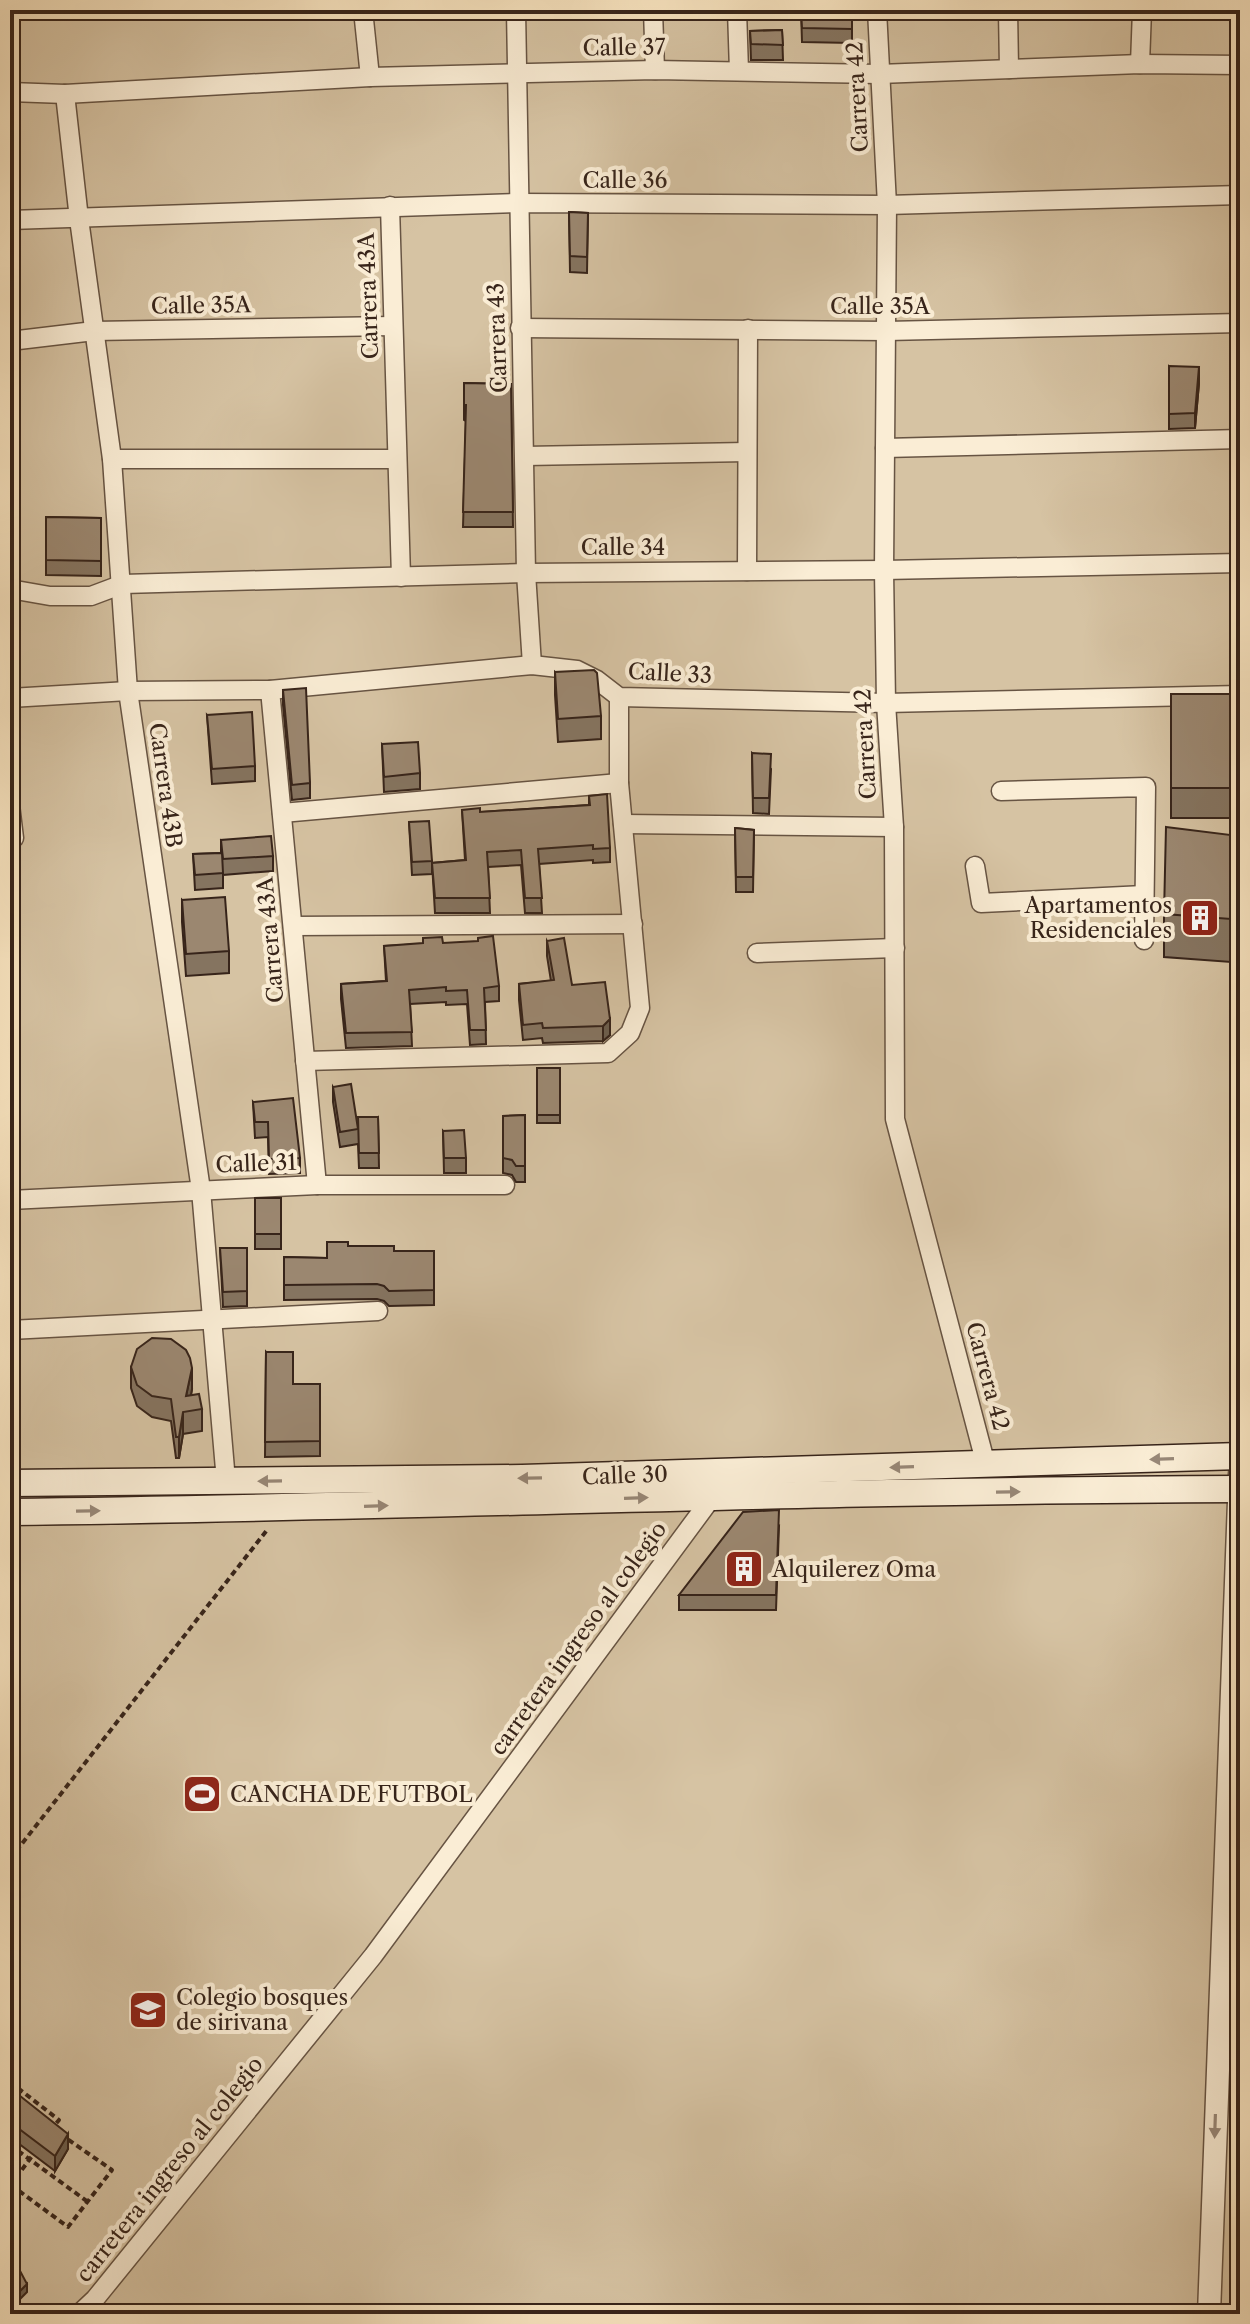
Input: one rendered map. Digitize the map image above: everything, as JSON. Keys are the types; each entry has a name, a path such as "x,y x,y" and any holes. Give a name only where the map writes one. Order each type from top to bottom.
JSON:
{"main road":[{"name":"Calle 30","path":"10,1512 284,1508 986,1465 1240,1456"},
{"name":"Calle 30","path":"10,1483 522,1478 712,1484 1239,1484"}],"street":[{"path":"363,10 370,77"},
{"name":"Carrera 43","path":"516,10 520,328 526,573 532,665"},
{"path":"653,10 655,70"},
{"path":"737,10 739,71"},
{"name":"Carrera 42","path":"877,10 887,205 884,570 886,703 894,827 895,1119 986,1465"},
{"path":"1008,10 1009,69"},
{"path":"1140,64 1142,10"},
{"name":"Calle 37","path":"10,92 65,94 370,77 516,73 655,70 879,74 1140,64 1240,65"},
{"name":"Carrera 43B","path":"65,94 112,459 128,691 201,1190 226,1481"},
{"name":"Calle 36","path":"10,220 518,203 887,205 1240,195"},
{"name":"Carrera 43A","path":"390,206 401,577"},
{"name":"Calle 35A","path":"520,328 887,331 1240,323"},
{"name":"Calle 35A","path":"10,341 94,331 393,326"},
{"path":"747,571 748,329"},
{"path":"885,448 1240,439"},
{"path":"525,456 747,452"},
{"path":"112,459 397,459"},
{"name":"Calle 34","path":"10,589 50,596 91,596 123,584 526,573 1240,563"},
{"name":"Calle 33","path":"10,698 128,691 270,690 532,665 577,670 597,680 619,697 886,703 1240,695"},
{"name":"Carrera 43A","path":"270,690 317,1185"},
{"path":"305,1061 608,1053 630,1033 640,1008 619,783 619,697"},
{"path":"282,813 619,783"},
{"path":"1001,791 1146,787 1153,841 1144,895 1144,940"},
{"path":"10,805 12,838"},
{"path":"623,824 894,827"},
{"path":"975,866 981,903 1144,895"},
{"path":"293,926 633,924"},
{"path":"757,953 895,948"},
{"name":"Calle 31","path":"10,1200 317,1185 505,1185"},
{"path":"10,1330 378,1311"},
{"name":"carretera ingreso al colegio","path":"79,2314 95,2299 373,1956 712,1484"},
{"path":"1209,2314 1239,1484"}],"path":[{"path":"10,1859 284,1508"},
{"path":"10,2082 59,2120 53,2128 112,2170 68,2227 10,2185 37,2150"},
{"path":"10,2145 88,2202"}],"shaded area":[{"path":"10,10 1240,10 1240,2314 10,2314"}],"building":[{"path":"801,10 852,10 852,29 802,28"},
{"path":"782,30 783,45 751,44 750,31"},
{"path":"569,212 588,213 587,257 570,256"},
{"path":"1169,366 1199,367 1195,413 1169,414"},
{"path":"464,383 511,384 513,512 463,512"},
{"path":"46,517 101,518 101,561 46,560"},
{"path":"594,670 597,673 601,716 558,719 555,672"},
{"path":"306,688 310,783 292,785 283,690"},
{"path":"1171,694 1240,694 1240,788 1171,788"},
{"path":"252,712 255,766 212,769 207,715"},
{"path":"418,742 420,773 384,777 382,744"},
{"path":"752,753 771,754 769,798 753,798"},
{"path":"607,794 610,848 593,849 593,845 538,849 542,898 525,898 521,850 487,852 490,898 435,898 432,863 466,860 462,810 480,808 480,812 590,805 589,796"},
{"path":"429,821 432,861 412,862 409,822"},
{"path":"1166,827 1239,836 1231,919 1164,914"},
{"path":"735,828 754,830 753,877 736,877"},
{"path":"271,836 273,856 223,859 221,840"},
{"path":"222,853 223,873 195,875 193,854"},
{"path":"225,897 229,951 186,954 182,900"},
{"path":"493,936 499,986 484,988 486,1030 470,1030 467,990 446,991 446,987 409,990 412,1032 346,1033 341,984 387,981 384,946 423,943 423,938 442,937 443,943 478,941 478,938"},
{"path":"564,938 572,985 605,982 610,1019 603,1026 543,1028 542,1023 523,1025 519,984 554,980 547,941"},
{"path":"537,1068 560,1068 560,1115 537,1115"},
{"path":"351,1084 358,1129 340,1132 333,1087"},
{"path":"293,1098 300,1158 269,1159 268,1122 255,1122 253,1102"},
{"path":"525,1115 525,1166 516,1166 512,1160 503,1158 503,1116"},
{"path":"358,1117 378,1117 379,1153 359,1153"},
{"path":"464,1130 466,1158 444,1158 443,1131"},
{"path":"255,1198 281,1198 281,1234 255,1234"},
{"path":"327,1242 348,1242 348,1246 394,1246 394,1251 434,1251 434,1290 389,1291 377,1284 284,1285 284,1257 327,1258"},
{"path":"220,1248 247,1248 247,1291 223,1292"},
{"path":"152,1338 171,1339 186,1350 190,1358 192,1368 186,1396 199,1394 202,1409 183,1412 179,1437 176,1437 171,1399 152,1396 137,1385 131,1367 137,1349"},
{"path":"266,1352 293,1352 293,1384 320,1384 320,1441 265,1442"},
{"name":"Alquilerez Oma","path":"779,1510 776,1595 679,1595 743,1512"},
{"path":"10,2088 68,2134 55,2156 10,2122"},
{"path":"10,2252 27,2284 13,2298 14,2314 10,2314"}],"place":[{"name":"Apartamentos Residenciales","path":"1200,918"},
{"name":"Alquilerez Oma","path":"744,1569"},
{"name":"CANCHA DE FUTBOL","path":"202,1794"},
{"name":"Colegio bosques de sirivana","path":"148,2010"}]}
